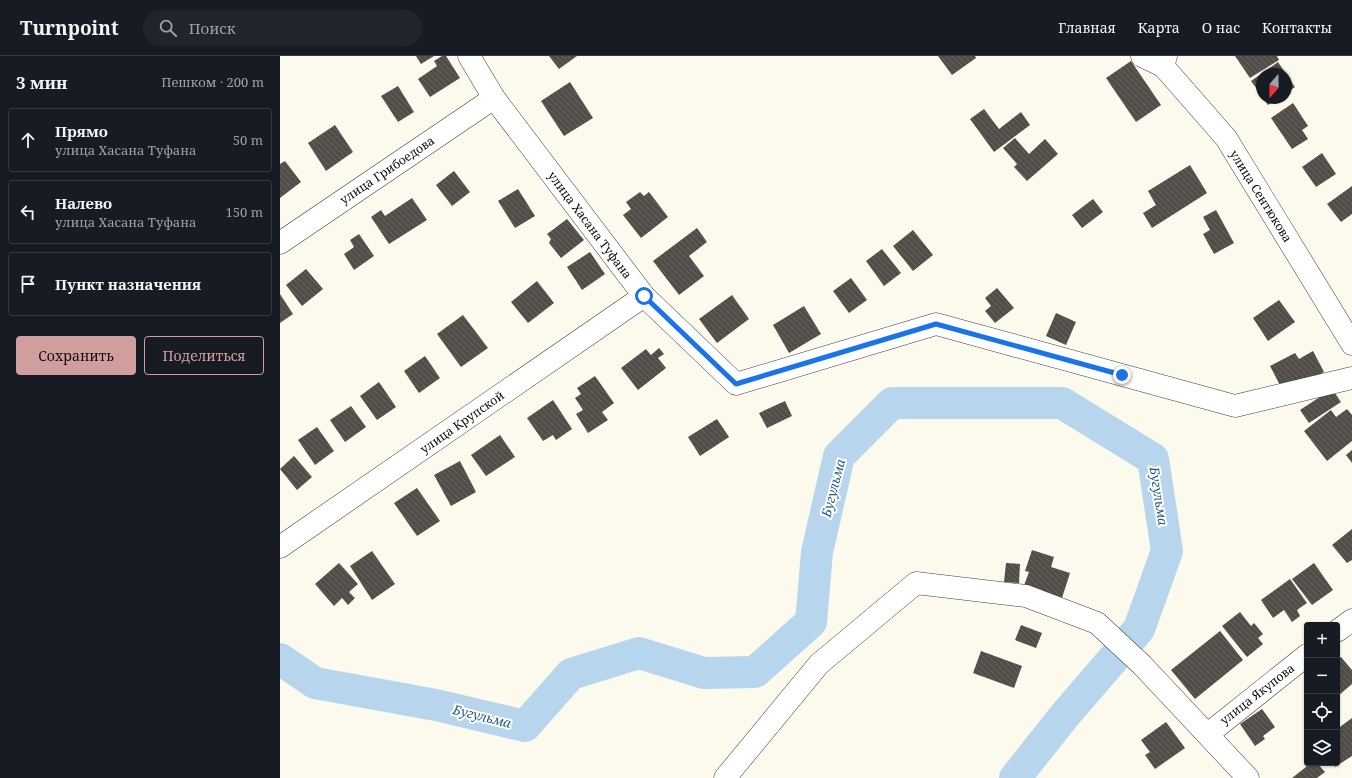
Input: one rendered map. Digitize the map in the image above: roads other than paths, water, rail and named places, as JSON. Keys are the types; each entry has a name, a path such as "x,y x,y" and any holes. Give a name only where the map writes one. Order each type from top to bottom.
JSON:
{"street":[{"name":"улица Хасана Туфана","path":"469,56 494,98 644,296 736,384 936,324 1235,406 1352,378"},
{"path":"1142,56 1165,61"},
{"name":"улица Сентюкова","path":"1165,61 1226,138 1352,344"},
{"name":"улица Грибоедова","path":"280,243 494,98"},
{"name":"улица Крупской","path":"280,547 644,296"},
{"path":"724,778 819,664 916,583 1026,596 1097,623 1142,665 1248,778"},
{"path":"1340,630 1352,620"},
{"name":"улица Якупова","path":"1208,734 1304,657"}],"waterway":[{"name":"Бугульма","path":"280,659 315,683 436,705 525,726 571,674 639,653 704,673 755,672 811,622 817,552 839,456 892,403 1062,403 1153,459 1167,551 1139,629 1065,715 1015,778"}]}
